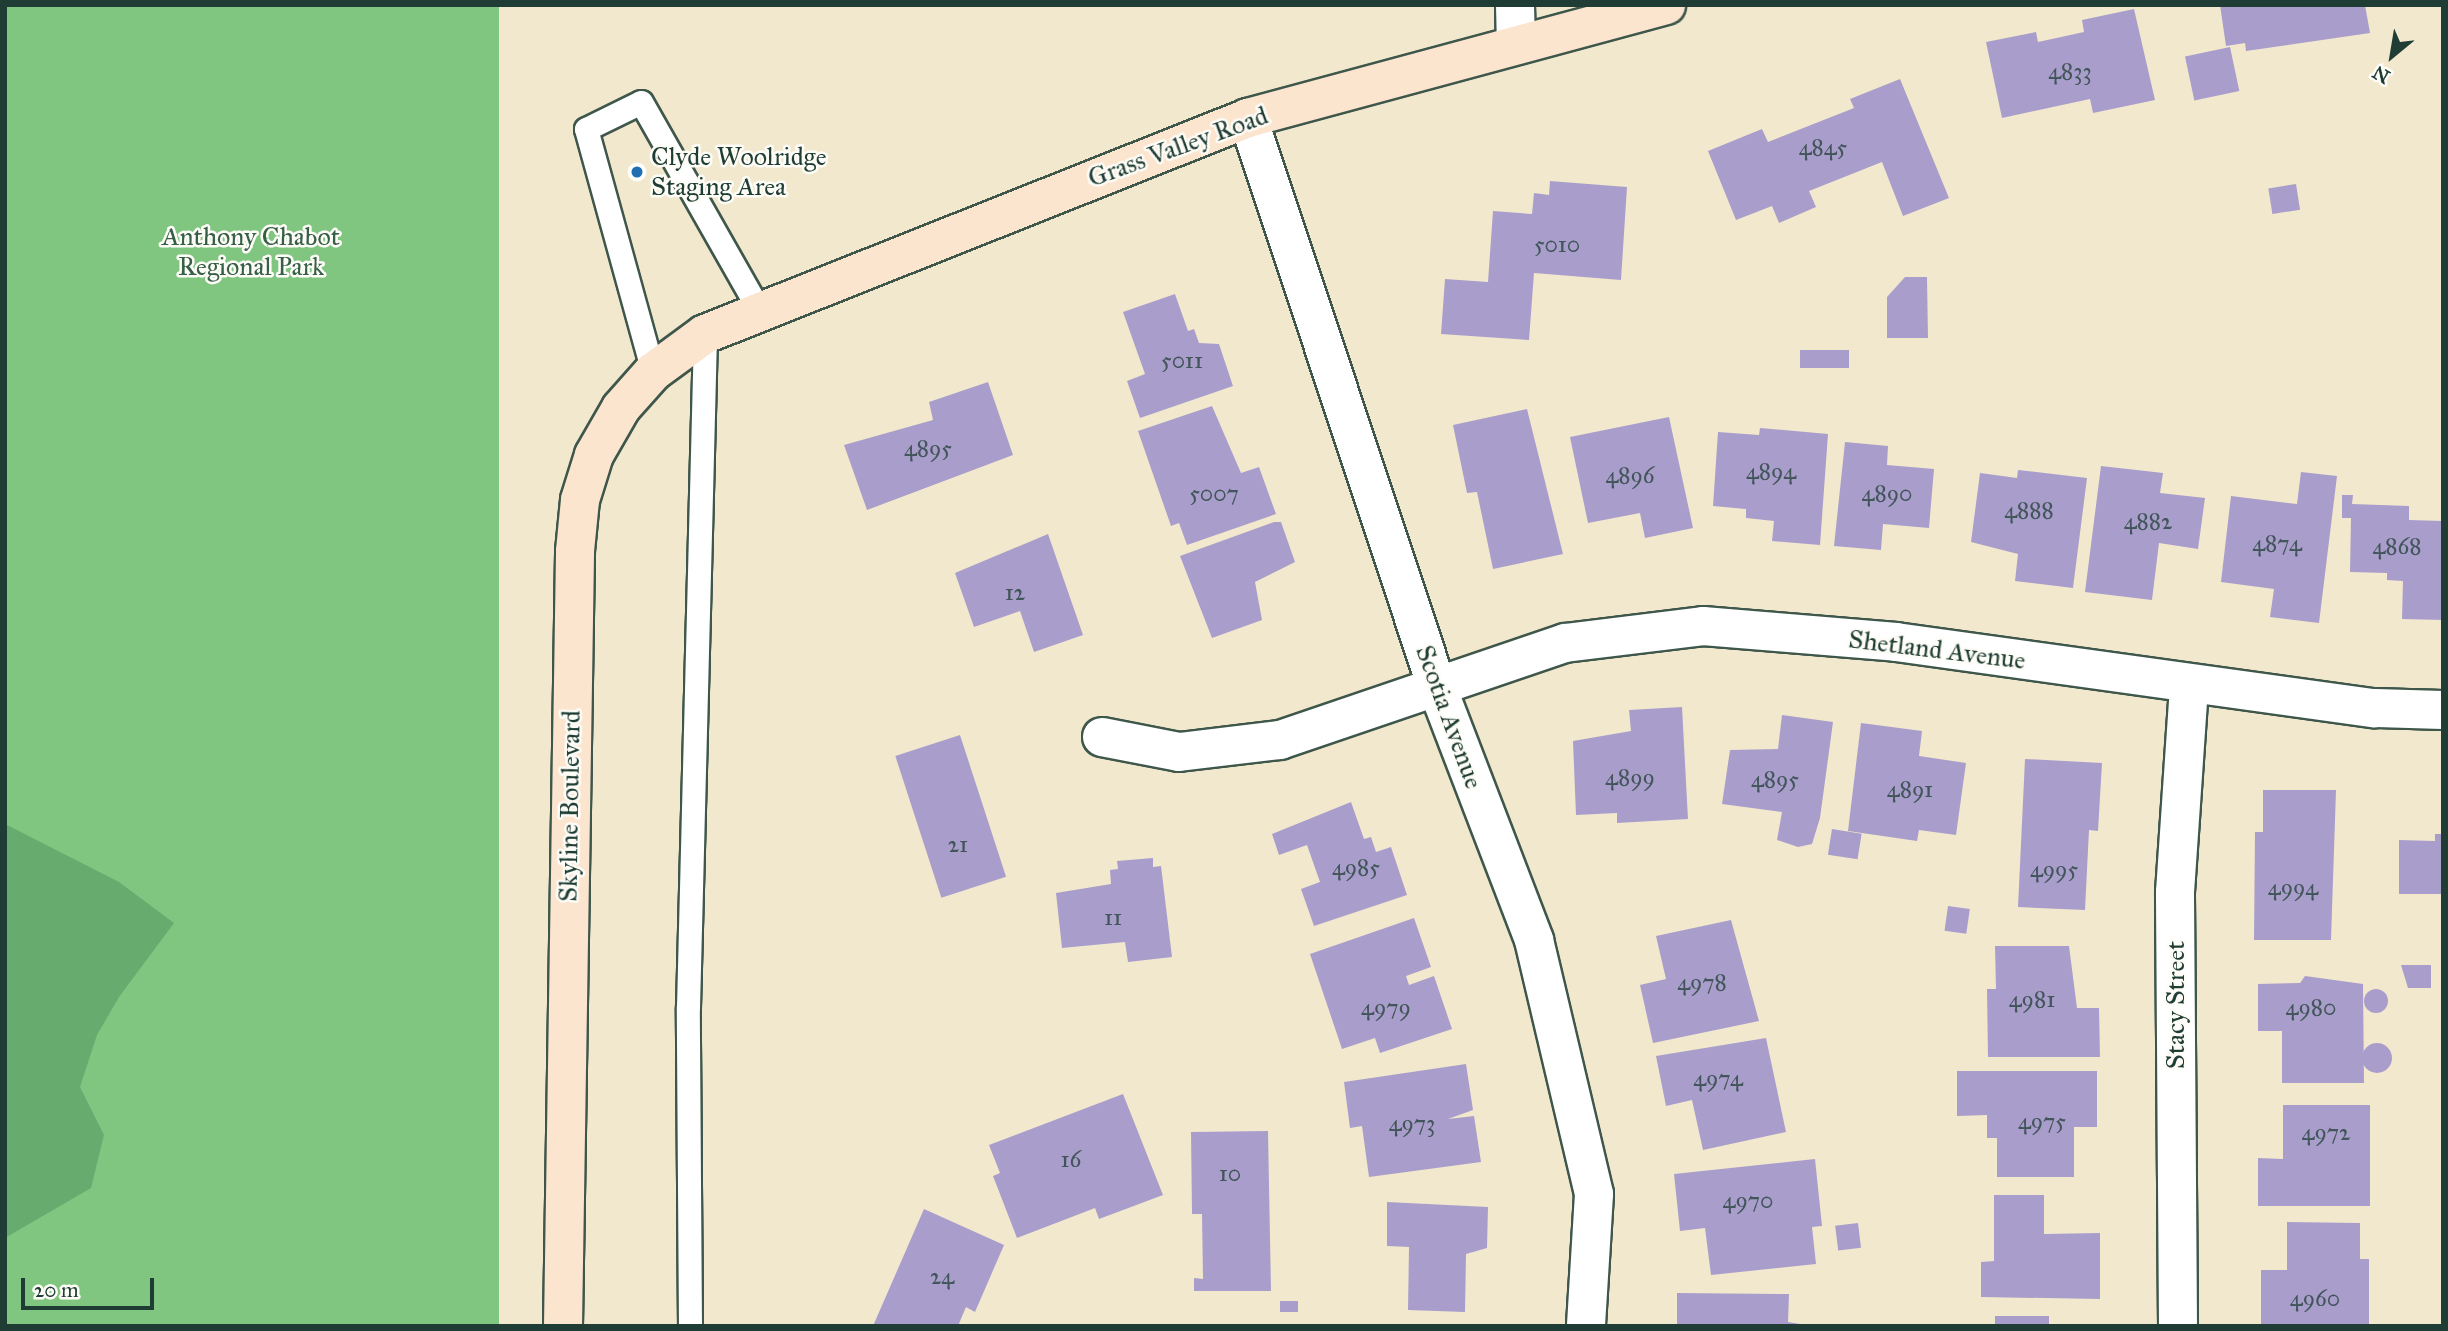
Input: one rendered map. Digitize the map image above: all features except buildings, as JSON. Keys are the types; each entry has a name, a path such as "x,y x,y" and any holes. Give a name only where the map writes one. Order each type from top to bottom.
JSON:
{"main road":[{"name":"Grass Valley Road","path":"705,334 759,310 1248,118 1666,5"},
{"name":"Skyline Boulevard","path":"563,1326 575,551 580,500 594,455 621,408 653,372 705,334"}],"street":[{"path":"1515,5 1516,45"},
{"name":"Scotia Avenue","path":"1248,118 1437,687 1534,940 1591,1181 1586,1326"},
{"name":"Shetland Avenue","path":"1102,737 1179,752 1280,740 1565,643 1703,626 1896,642 2374,708 2443,710"},
{"name":"Stacy Street","path":"2178,1326 2175,892 2189,684"}],"lane":[{"path":"653,372 586,129 641,103 759,310"},
{"path":"690,1326 688,1007 705,334"}],"green space":[{"name":"Anthony Chabot Regional Park","path":"5,5 499,5 499,1326 5,1326"},
{"path":"5,824 119,882 174,923 119,997 97,1035 80,1087 104,1135 91,1188 5,1238"}],"place":[{"name":"Clyde Woolridge Staging Area","path":"637,172"}]}
